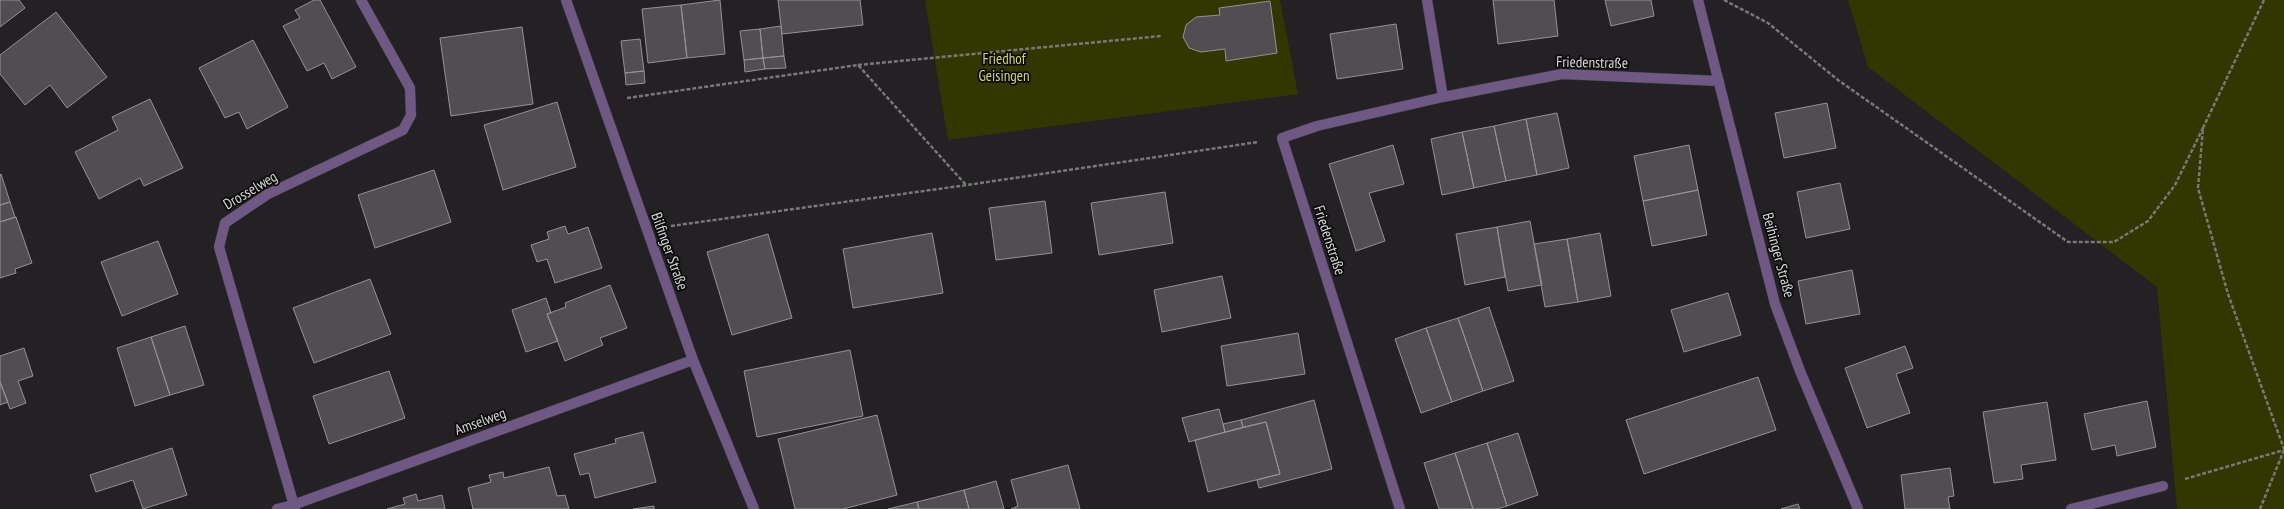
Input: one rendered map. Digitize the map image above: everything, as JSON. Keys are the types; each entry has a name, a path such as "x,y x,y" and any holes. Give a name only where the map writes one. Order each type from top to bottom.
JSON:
{"street":[{"name":"Drosselweg","path":"294,507 220,247 225,223 268,194 403,130 411,116 410,88 360,0"},
{"name":"Bilfinger Straße","path":"566,0 645,229 693,360 754,509"},
{"path":"1428,0 1443,97"},
{"name":"Beihinger Straße","path":"1698,0 1776,304 1800,372 1858,509"},
{"name":"Friedenstraße","path":"1400,509 1282,138 1317,126 1443,97 1562,74 1719,82"},
{"name":"Amselweg","path":"277,509 294,507 693,360"},
{"path":"2071,509 2163,486"}],"path":[{"path":"1723,0 1768,23 1838,80 2068,242 2114,242 2148,221 2175,185 2264,0"},
{"path":"602,101 858,65 1161,36"},
{"path":"858,65 967,185"},
{"path":"2203,128 2198,188 2228,294 2284,450 2260,509"},
{"path":"645,229 967,185 1282,138"},
{"path":"2163,486 2284,450"}],"green space":[{"name":"Friedhof Geisingen","path":"925,0 1280,0 1298,94 948,140"},
{"path":"1848,0 2284,0 2284,509 2177,509 2157,287 1868,67"}],"building":[{"path":"0,0 19,0 25,8 0,27"},
{"path":"314,0 320,0 356,67 332,79 324,63 307,71 283,26 300,18 295,10"},
{"path":"720,0 725,54 687,58 681,5"},
{"path":"778,0 860,0 863,25 782,34"},
{"path":"1493,0 1554,0 1558,36 1498,44"},
{"path":"1605,0 1651,0 1654,16 1611,26"},
{"path":"1270,1 1277,53 1226,61 1225,49 1201,52 1189,48 1183,37 1186,25 1196,17 1220,15 1219,8"},
{"path":"681,5 687,58 648,63 642,9"},
{"path":"56,12 107,77 67,108 50,85 25,105 0,74 0,55"},
{"path":"1396,24 1403,69 1337,79 1330,34"},
{"path":"781,26 784,56 763,58 760,29"},
{"path":"522,27 533,104 451,116 440,38"},
{"path":"760,29 763,58 744,60 740,31"},
{"path":"640,39 644,71 625,73 621,41"},
{"path":"253,40 288,107 247,129 239,112 225,118 199,68"},
{"path":"784,56 786,68 765,69 763,58"},
{"path":"763,58 765,69 745,72 744,60"},
{"path":"644,71 645,83 626,85 625,73"},
{"path":"150,99 183,168 144,186 140,178 99,199 75,152 118,130 112,117"},
{"path":"557,102 576,167 503,190 484,125"},
{"path":"1827,103 1836,148 1784,158 1775,113"},
{"path":"1557,113 1569,168 1537,175 1526,119"},
{"path":"1526,119 1537,175 1506,181 1494,126"},
{"path":"1494,126 1506,181 1474,188 1462,132"},
{"path":"1462,132 1474,188 1442,195 1431,139"},
{"path":"1393,145 1404,184 1369,193 1385,241 1356,251 1329,164"},
{"path":"1689,145 1698,190 1643,201 1634,156"},
{"path":"434,170 451,222 375,248 358,195"},
{"path":"1,174 10,202 0,205 0,175"},
{"path":"1840,183 1850,229 1806,238 1797,192"},
{"path":"1698,190 1707,235 1652,246 1643,201"},
{"path":"1165,192 1173,243 1099,255 1091,203"},
{"path":"1045,201 1052,253 996,260 989,208"},
{"path":"10,202 15,217 0,222 0,205"},
{"path":"16,217 32,263 15,269 16,273 0,278 0,222"},
{"path":"1530,221 1542,285 1508,291 1497,227"},
{"path":"565,226 568,234 588,227 602,268 555,283 547,259 537,262 531,245 549,239 547,232"},
{"path":"1497,227 1505,277 1465,285 1456,234"},
{"path":"932,233 943,293 853,308 843,249"},
{"path":"1600,233 1611,296 1578,302 1567,239"},
{"path":"768,234 792,318 732,335 707,252"},
{"path":"1567,239 1578,302 1545,307 1534,244"},
{"path":"158,241 178,294 122,316 101,262"},
{"path":"1852,270 1860,314 1806,324 1798,281"},
{"path":"1222,276 1231,318 1162,332 1154,290"},
{"path":"370,279 391,334 314,363 293,308"},
{"path":"610,285 627,328 600,338 603,345 565,361 547,314 566,307 565,303"},
{"path":"1728,293 1741,335 1684,352 1671,310"},
{"path":"546,298 551,313 547,314 558,341 526,352 512,310"},
{"path":"1489,307 1514,381 1483,391 1458,318"},
{"path":"1458,318 1483,391 1452,402 1426,328"},
{"path":"185,326 204,385 170,395 151,337"},
{"path":"1426,328 1452,402 1421,413 1395,339"},
{"path":"1298,333 1305,374 1227,386 1221,346"},
{"path":"151,337 170,395 135,406 117,348"},
{"path":"1905,346 1913,368 1896,374 1910,413 1867,428 1845,368"},
{"path":"24,348 33,376 18,381 26,403 10,409 0,382 0,356"},
{"path":"850,350 863,416 757,437 744,371"},
{"path":"389,371 405,418 329,444 313,396"},
{"path":"1758,377 1776,430 1644,474 1626,420"},
{"path":"0,382 8,402 0,405"},
{"path":"1314,400 1332,469 1259,488 1257,480 1280,474 1266,422 1243,427 1241,420"},
{"path":"2147,401 2156,447 2117,456 2115,445 2092,450 2084,414"},
{"path":"2047,402 2056,460 2021,465 2023,479 1994,483 1983,412"},
{"path":"1219,409 1225,432 1189,442 1182,418"},
{"path":"877,415 897,495 843,509 795,509 778,439"},
{"path":"1241,420 1243,427 1225,432 1223,424"},
{"path":"1266,422 1280,474 1208,492 1195,440"},
{"path":"643,432 656,482 595,498 589,473 580,475 574,454 616,443 615,439"},
{"path":"1518,433 1538,495 1507,506 1487,443"},
{"path":"1487,443 1507,506 1497,509 1473,509 1455,453"},
{"path":"172,448 187,495 143,509 133,480 96,492 90,475"},
{"path":"1455,453 1473,509 1439,509 1424,463"},
{"path":"1068,465 1080,509 1011,509 1018,506 1011,480"},
{"path":"549,467 557,496 565,495 569,509 473,509 468,488 491,482 489,475 503,472 504,478"},
{"path":"1950,468 1954,496 1948,497 1950,509 1905,509 1901,475"},
{"path":"996,481 1004,509 969,509 964,490"},
{"path":"964,490 969,509 919,509 917,502"},
{"path":"416,494 418,501 442,495 445,509 387,509 405,504 403,498"},
{"path":"917,502 919,509 888,509"},
{"path":"1798,504 1800,509 1781,509"},
{"path":"654,506 654,509 633,509"}]}
